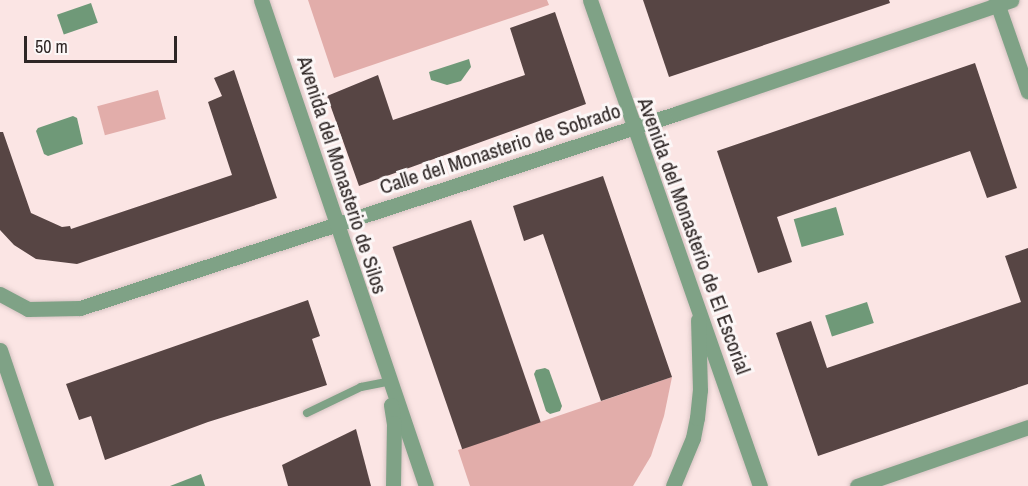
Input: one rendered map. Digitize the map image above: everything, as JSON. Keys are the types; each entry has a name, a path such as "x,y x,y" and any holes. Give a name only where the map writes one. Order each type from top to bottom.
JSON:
{"street":[{"name":"Avenida del Monasterio de Silos","path":"261,0 426,486"},
{"name":"Avenida del Monasterio de El Escorial","path":"590,0 760,486"},
{"name":"Calle del Monasterio de Sobrado","path":"0,294 28,309 80,308 633,127 1001,2"},
{"path":"1001,2 1028,92"},
{"path":"673,486 693,438 697,418 700,390 697,303"},
{"path":"0,350 46,486"},
{"name":"Avenida del Monasterio de Silos","path":"384,363 394,423 393,486"},
{"path":"857,486 1028,427"}],"lane":[{"path":"307,413 361,387 387,382"}],"shaded area":[{"path":"308,0 547,0 549,5 334,78"},
{"path":"91,3 98,23 64,35 57,15"},
{"path":"469,59 471,67 461,81 447,85 431,80 429,72"},
{"path":"158,90 166,119 105,135 97,106"},
{"path":"73,116 77,118 83,144 48,156 44,154 36,131 38,128"},
{"path":"836,207 844,235 802,247 794,219"},
{"path":"867,302 874,323 832,337 825,316"},
{"path":"545,368 549,370 562,406 560,411 550,414 546,411 534,374 536,370"},
{"path":"672,377 664,416 651,456 633,486 470,486 458,450"},
{"path":"201,474 205,486 170,486"}],"building":[{"path":"643,0 889,0 890,3 669,77"},
{"path":"555,12 586,104 359,186 327,96 378,75 393,120 525,75 510,28"},
{"path":"975,63 1017,188 987,198 970,151 777,217 792,262 758,273 717,151"},
{"path":"234,70 277,198 77,264 36,259 14,245 0,230 0,132 3,132 31,213 62,227 70,226 71,229 232,175 208,102 222,96 214,78"},
{"path":"603,176 672,377 601,401 543,234 524,241 513,206"},
{"path":"471,220 541,422 462,449 393,247"},
{"path":"1028,248 1028,384 818,456 776,333 811,321 827,368 1021,302 1005,256"},
{"path":"308,300 320,336 312,339 327,385 208,422 105,460 91,416 79,420 66,384"},
{"path":"356,429 371,486 288,486 282,465"}]}
